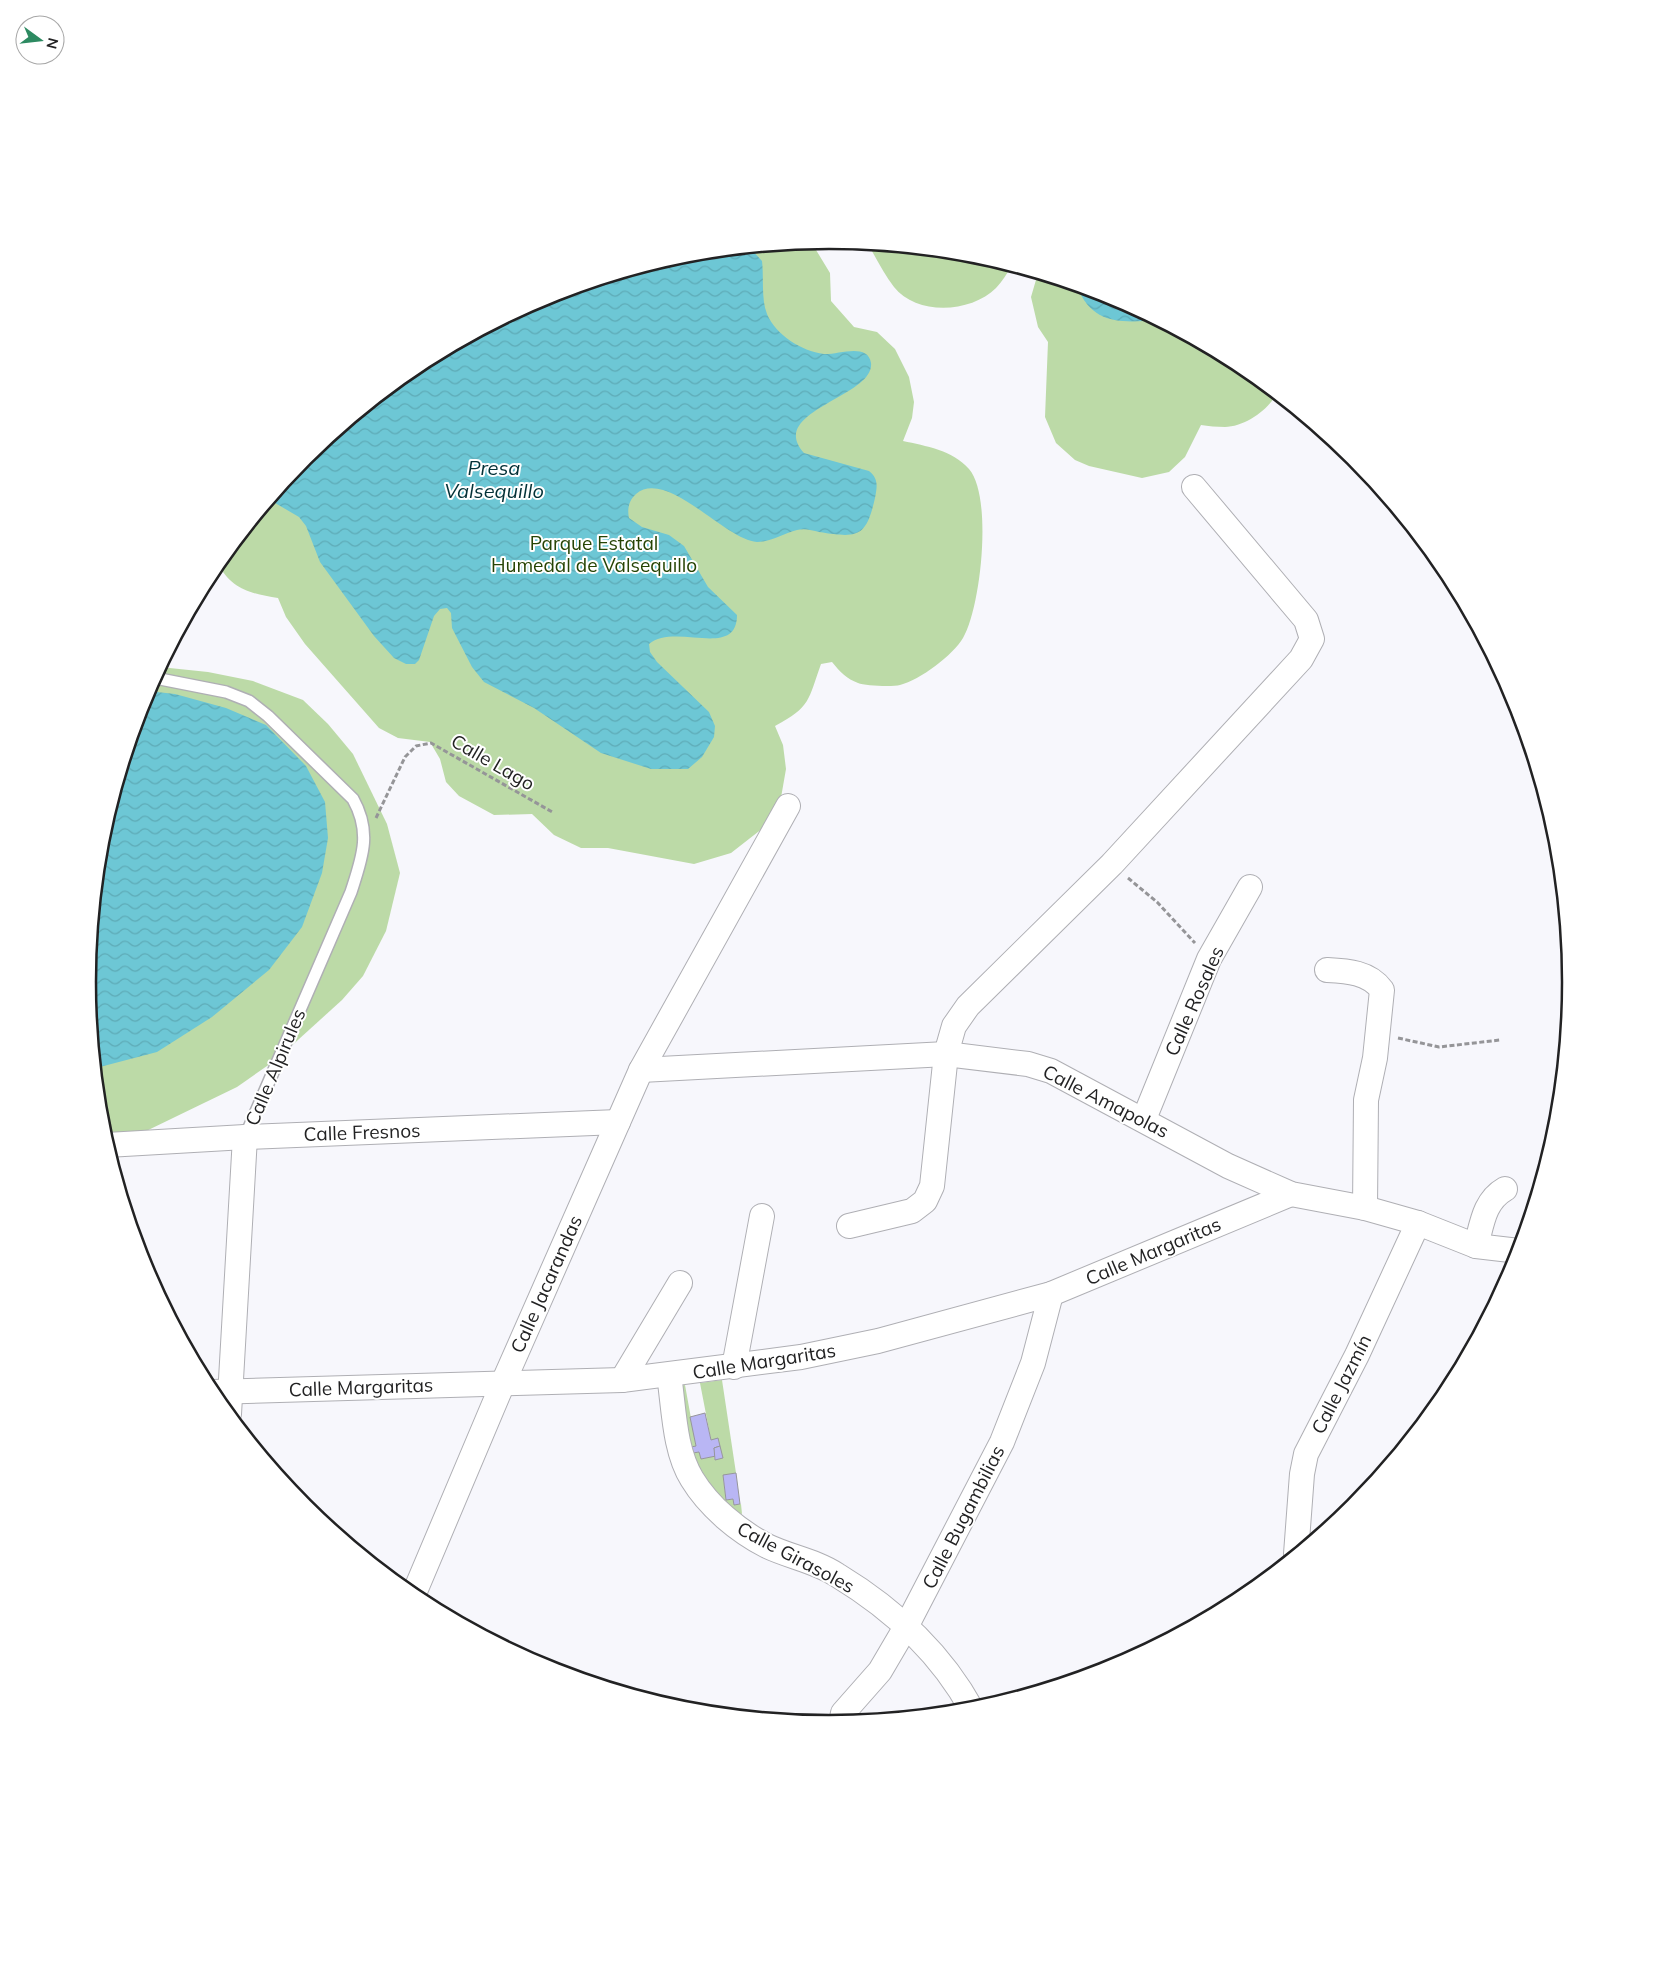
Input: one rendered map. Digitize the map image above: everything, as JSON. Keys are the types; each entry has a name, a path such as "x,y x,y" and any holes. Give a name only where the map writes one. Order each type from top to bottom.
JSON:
{"street":[{"path":"849,1226 912,1211 925,1201 932,1186 946,1054 954,1026 968,1006 1112,864 1301,659 1312,639 1306,620 1194,487"},
{"name":"Calle Jacarandas","path":"416,1588 503,1382 641,1070 788,806"},
{"name":"Calle Rosales","path":"1144,1119 1209,959 1250,887"},
{"path":"1327,970 1349,971 1362,975 1377,983 1382,990 1378,1034 1366,1100 1365,1208"},
{"name":"Calle Amapolas","path":"641,1070 946,1054 1028,1064 1051,1071 1144,1119 1228,1166 1291,1194 1365,1208 1418,1223 1476,1246 1512,1250"},
{"name":"Calle Fresnos","path":"115,1145 245,1137 618,1122"},
{"name":"Calle Alpirules","path":"224,1395 245,1137"},
{"path":"1476,1246 1487,1206 1496,1194 1506,1189"},
{"name":"Calle Margaritas","path":"228,1400 503,1382 622,1380 801,1357 878,1341 1051,1294 1291,1194"},
{"path":"734,1367 762,1216"},
{"name":"Calle Jazmín","path":"1297,1547 1302,1474 1306,1454 1357,1355 1418,1223"},
{"path":"622,1380 680,1283"},
{"name":"Calle Bugambilias","path":"843,1715 880,1671 908,1625 1002,1442 1032,1363 1051,1294"},
{"name":"Calle Girasoles","path":"669,1375 681,1452 691,1478 712,1504 740,1530 768,1546 837,1574 908,1625 944,1667 967,1702"}],"lane":[{"name":"Calle Alpirules","path":"162,679 226,692 249,701 268,716 352,800 362,815 364,842 362,860 351,892 245,1137"}],"path":[{"name":"Calle Lago","path":"364,842 405,757 416,746 431,743 554,813"},
{"path":"1112,864 1157,902 1209,959"},
{"path":"1378,1034 1439,1047 1500,1040"}],"green space":[{"name":"Parque Estatal Humedal de Valsequillo","path":"816,249 830,273 831,301 854,327 877,332 895,349 909,377 914,402 912,418 903,441 938,450 955,457 969,469 976,483 981,503 982,552 975,603 963,638 958,645 944,659 917,678 896,686 858,683 847,677 832,662 821,664 807,701 802,708 775,726 783,745 786,769 779,809 768,824 731,853 694,864 608,848 581,848 554,835 532,814 494,815 459,796 446,782 440,759 430,742 398,738 379,728 305,644 286,617 278,598 243,589 223,572 248,536 278,499 346,431 383,400 422,372 463,347 505,324 549,305 594,288 640,274 686,263 782,250"},
{"path":"871,250 925,255 1008,271 998,286 985,296 973,302 944,308 916,303 904,296 894,287"},
{"path":"1036,279 1110,305 1154,324 1196,347 1237,372 1274,398 1262,411 1240,424 1225,427 1201,425 1185,457 1169,472 1142,478 1089,466 1075,460 1056,443 1045,417 1048,342 1038,327 1031,297"},
{"path":"167,668 208,672 253,681 303,700 328,724 353,754 387,824 400,873 386,931 363,976 342,1000 277,1059 237,1087 115,1146 103,1078 98,1030 96,982 103,886 110,839 121,792 135,746 152,701"},
{"path":"722,1380 736,1473 723,1476 726,1500 733,1499 734,1505 741,1504 742,1514 714,1505 681,1447 672,1387 685,1385 696,1446 693,1453 699,1452 701,1459 714,1456 715,1460 723,1458 718,1439 711,1440 700,1383"}],"water":[{"name":"Presa Valsequillo","path":"754,253 762,261 765,308 776,329 798,346 824,354 858,351 869,357 871,363 868,375 857,386 810,415 799,426 796,438 804,453 869,471 876,480 872,511 864,528 858,532 843,535 800,529 767,541 757,542 729,530 696,507 663,490 649,489 636,494 630,502 628,508 629,518 642,527 669,535 684,546 708,587 737,615 734,628 727,635 716,638 660,638 649,644 650,652 657,662 709,712 715,726 714,737 702,757 688,769 651,769 601,753 534,708 484,682 472,667 452,628 451,613 447,608 440,609 434,616 419,660 415,664 406,664 394,658 374,636 320,562 306,526 299,517 275,503 311,464 346,431 383,400 422,372 505,324 594,288 640,274 686,263"},
{"path":"1081,294 1146,320 1120,321 1109,319 1099,315 1083,299"},
{"path":"156,692 175,694 226,708 266,725 306,766 325,802 328,838 322,873 302,927 269,970 212,1017 157,1052 102,1066 96,982 98,934 110,839 121,792 135,746"}],"building":[{"path":"705,1413 711,1440 718,1438 720,1446 714,1448 716,1456 701,1459 699,1452 693,1453 691,1447 696,1446 690,1417"},
{"path":"720,1446 723,1458 715,1460 714,1448"},
{"path":"736,1473 740,1504 734,1505 733,1499 726,1500 723,1475"}]}
